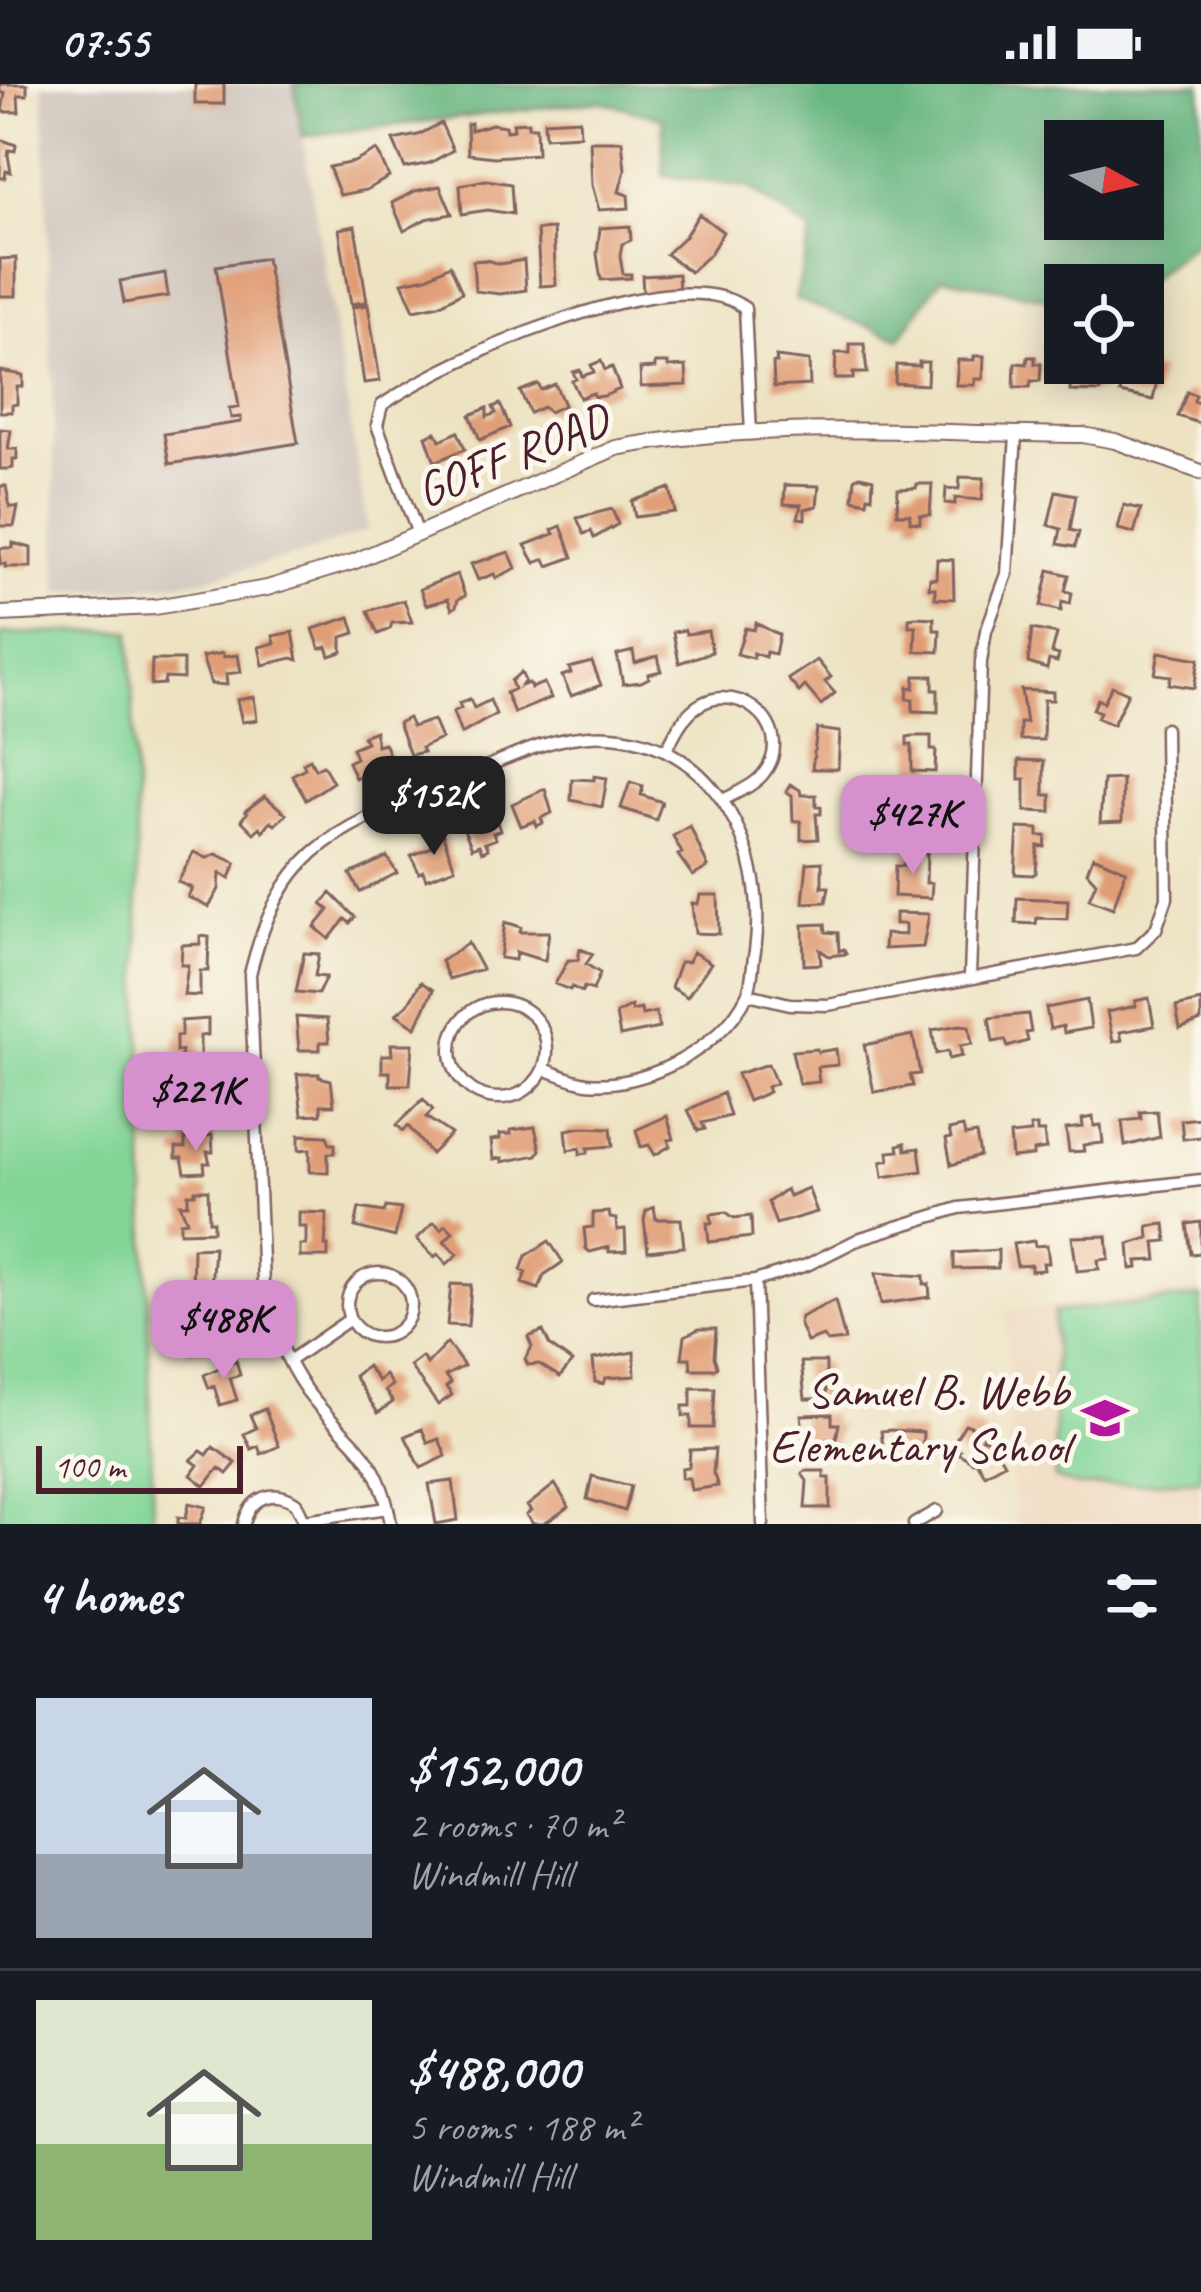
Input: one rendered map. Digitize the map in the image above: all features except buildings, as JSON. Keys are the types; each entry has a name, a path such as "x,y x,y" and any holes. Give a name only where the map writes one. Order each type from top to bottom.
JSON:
{"street":[{"path":"418,533 377,425 382,405 409,386 574,315 632,298 732,298 746,308 751,434"},
{"name":"GOFF ROAD","path":"0,614 155,607 267,588 353,562 616,448 659,440 898,428 1083,435 1115,441 1201,472"},
{"path":"970,977 981,662 986,632 1007,574 1016,435"},
{"path":"666,750 686,716 697,707 732,697 758,709 768,725 771,759 755,782 725,799"},
{"path":"748,994 790,1004 828,1005 1136,948 1156,929 1167,898 1165,729"},
{"path":"391,1524 375,1465 307,1390 289,1361 272,1326 263,1284 250,974 269,908 307,856 344,828 532,749 607,735 637,740 666,750 725,799 756,883 757,932 748,994 708,1040 664,1070 587,1083 544,1070"},
{"path":"486,1002 508,1002 528,1010 542,1027 548,1048 544,1070 531,1087 511,1097 489,1098 470,1089 455,1073 450,1052 454,1030 467,1012 486,1002"},
{"path":"593,1300 755,1281 807,1265 860,1238 959,1208 1201,1180"},
{"path":"370,1274 391,1275 407,1290 407,1319 393,1333 364,1333 350,1319 348,1298 360,1279 370,1274"},
{"path":"755,1281 764,1524"},
{"path":"289,1361 350,1319"},
{"path":"244,1524 251,1505 268,1496 287,1498 302,1510 306,1522 388,1508"},
{"path":"914,1524 937,1511"}],"shaded area":[{"path":"43,84 294,84 368,530 304,554 204,579 58,592"},
{"name":"Samuel B. Webb Elementary School","path":"1201,1290 1201,1524 1014,1524 1006,1312"}],"green space":[{"path":"294,84 1201,84 1201,237 1164,267 1044,264 1044,298 942,277 900,338 795,299 812,233 749,187 663,175 663,118 599,101 303,136"},
{"path":"131,631 153,1524 0,1524 0,634"},
{"name":"Samuel B. Webb Elementary School","path":"1201,1297 1201,1479 1079,1487 1055,1478 1054,1312"}],"place":[{"name":"Samuel B. Webb Elementary School","path":"1105,1418"}]}
